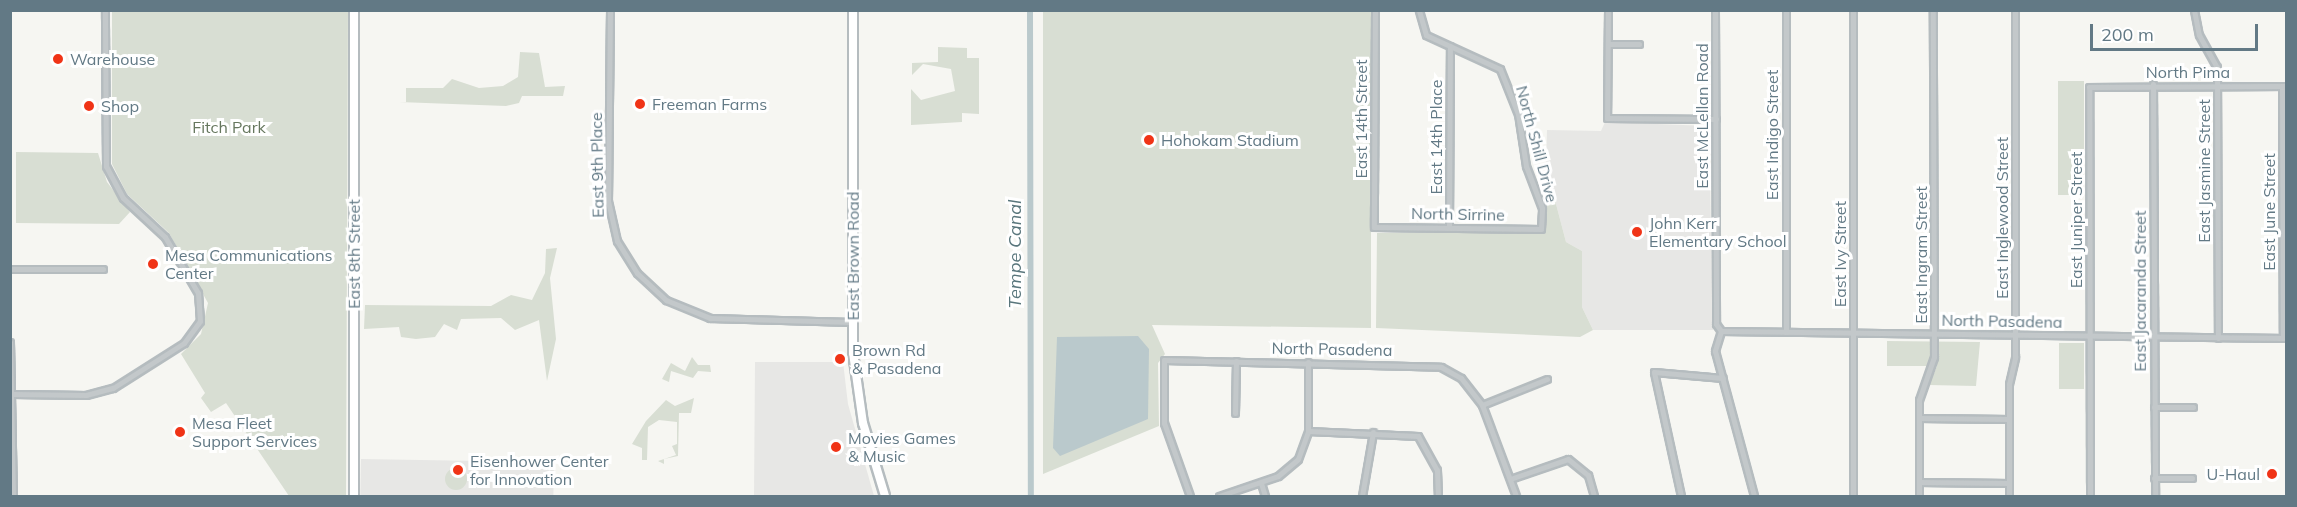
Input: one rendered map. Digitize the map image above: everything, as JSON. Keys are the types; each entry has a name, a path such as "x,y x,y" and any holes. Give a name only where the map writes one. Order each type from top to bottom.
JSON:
{"main road":[{"name":"East 8th Street","path":"354,10 354,496"},
{"name":"East Brown Road","path":"854,10 852,322 859,404 885,496"}],"street":[{"path":"14,393 86,395 113,388 184,343 201,321 198,293 165,237 123,198 106,166 105,10"},
{"name":"East 9th Place","path":"610,10 611,223 637,273 666,300 689,312 729,321 852,322"},
{"name":"East 14th Street","path":"1374,227 1375,10"},
{"name":"North Shill Drive","path":"1419,10 1426,35 1494,63 1505,78 1542,208 1541,229"},
{"path":"1608,10 1607,118 1716,119"},
{"name":"East McLellan Road","path":"1715,10 1719,330 1715,346 1754,496"},
{"name":"East Indigo Street","path":"1786,10 1786,332"},
{"name":"East Ivy Street","path":"1853,10 1853,496"},
{"name":"East Ingram Street","path":"1919,496 1920,391 1934,357 1933,10"},
{"name":"East Inglewood Street","path":"2009,496 2009,419 2015,335 2015,10"},
{"name":"East Jasmine Street","path":"2194,10 2199,34 2217,67 2218,338"},
{"path":"1608,44 1639,44"},
{"name":"East 14th Place","path":"1449,227 1450,46"},
{"name":"North Pima","path":"2089,87 2153,84 2284,86"},
{"name":"East Jacaranda Street","path":"2153,84 2155,496"},
{"name":"East June Street","path":"2284,86 2285,338"},
{"name":"East Juniper Street","path":"2089,87 2090,496"},
{"name":"North Sirrine","path":"1374,227 1541,229"},
{"path":"10,268 103,269"},
{"name":"North Pasadena","path":"1719,330 2285,338"},
{"path":"10,342 14,393 13,496"},
{"name":"North Pasadena","path":"1190,496 1164,423 1164,360 1441,366 1461,378 1482,405 1513,478 1516,496"},
{"path":"1235,413 1236,361"},
{"path":"1219,496 1261,483 1289,469 1304,448 1308,431 1308,362"},
{"path":"1681,496 1654,372 1723,378"},
{"path":"1482,405 1547,379"},
{"path":"2154,406 2193,407"},
{"path":"1919,418 2009,419"},
{"path":"1308,431 1373,432 1418,436 1437,470 1438,496"},
{"path":"1362,496 1373,432"},
{"path":"1513,478 1568,459 1588,475 1594,496"},
{"path":"2154,478 2192,478"},
{"path":"1919,482 2009,483"},
{"path":"1261,483 1265,496"}],"shaded area":[{"name":"John Kerr Elementary School","path":"1605,122 1709,126 1713,330 1593,330 1582,307 1582,251 1566,242 1546,166 1547,130 1601,131"},
{"path":"1138,336 1149,349 1148,419 1060,456 1053,448 1057,337"},
{"path":"755,362 843,362 848,404 874,496 754,496"},
{"name":"Eisenhower Center for Innovation","path":"361,459 554,462 553,496 360,496"}],"green space":[{"name":"Fitch Park","path":"112,11 348,11 346,496 289,496 226,403 211,412 201,398 205,393 181,354 201,334 208,303 169,233 127,194 112,164"},
{"path":"1043,11 1371,11 1371,328 1152,325 1165,354 1158,363 1159,426 1043,474"},
{"path":"938,47 967,48 967,58 979,58 979,114 962,113 962,122 911,125 911,89 921,100 955,91 951,69 923,64 912,75 912,63 938,62"},
{"path":"520,52 539,53 545,87 565,86 563,96 522,96 519,103 506,106 399,102 406,102 406,88 443,88 452,79 479,88 503,86 518,77"},
{"path":"2058,81 2084,81 2084,195 2058,195"},
{"path":"16,152 98,153 107,182 130,212 119,224 16,223"},
{"path":"1546,166 1566,242 1582,251 1582,307 1593,330 1580,337 1376,328 1377,233 1539,231 1545,226"},
{"path":"557,248 550,278 556,339 547,381 539,320 515,330 501,318 461,319 457,330 444,324 435,337 416,339 401,337 399,327 364,329 365,305 491,306 511,295 532,300 545,273 546,249"},
{"path":"1887,341 1980,342 1976,386 1929,385 1937,366 1887,366"},
{"path":"2059,343 2084,343 2084,389 2059,389"},
{"path":"692,357 698,365 710,365 711,372 698,371 693,378 671,371 669,382 662,379 671,363 685,371"},
{"path":"694,398 691,413 679,413 678,456 664,459 676,455 672,446 677,444 677,422 659,420 648,427 647,460 642,460 642,448 632,444 646,421 666,400 675,406"},
{"path":"456,468 464,471 467,479 464,487 456,490 448,487 445,479 448,471"}],"waterway":[{"name":"Tempe Canal","path":"1030,10 1031,496"}],"place":[{"name":"Warehouse","path":"58,59"},
{"name":"Freeman Farms","path":"640,104"},
{"name":"Shop","path":"89,106"},
{"name":"Hohokam Stadium","path":"1149,140"},
{"name":"John Kerr Elementary School","path":"1637,232"},
{"name":"Mesa Communications Center","path":"153,264"},
{"name":"Brown Rd & Pasadena","path":"840,359"},
{"name":"Mesa Fleet Support Services","path":"180,432"},
{"name":"Movies Games & Music","path":"836,447"},
{"name":"Eisenhower Center for Innovation","path":"458,470"},
{"name":"U-Haul","path":"2272,474"}]}
